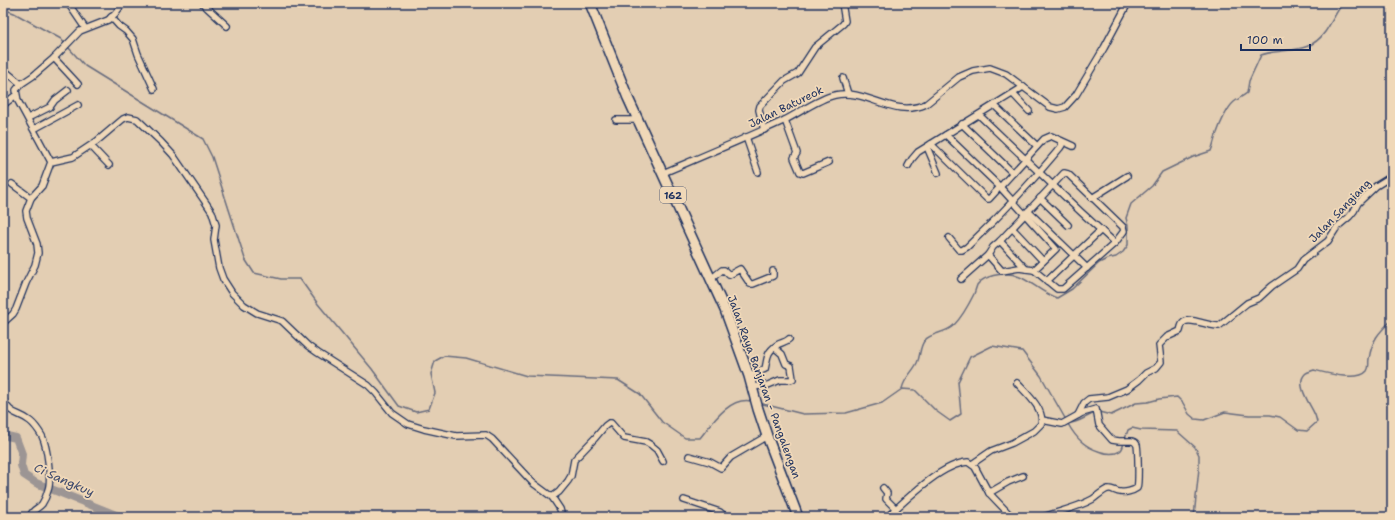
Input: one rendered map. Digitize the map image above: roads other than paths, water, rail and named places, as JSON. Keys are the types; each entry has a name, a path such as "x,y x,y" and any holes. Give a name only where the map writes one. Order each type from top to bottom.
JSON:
{"main road":[{"name":"Jalan Raya Banjaran - Pangalengan","path":"590,3 628,98 725,310 749,376 767,436 796,516"}],"street":[{"path":"68,3 85,28"},
{"path":"3,323 16,309 36,259 37,244 26,215 27,208 31,198 42,186 51,162 16,94 16,90 20,84 38,72 54,58 77,34 85,28 111,17 123,3"},
{"path":"202,3 227,26"},
{"path":"764,130 759,110 760,106 784,81 798,73 816,47 843,24 845,21 842,3"},
{"name":"Jalan Batureok","path":"663,174 764,130 824,98 840,94 853,94 893,107 906,109 926,104 959,77 972,71 990,68 1006,74 1050,107 1058,109 1065,107 1076,95 1104,48 1128,3"},
{"path":"111,17 133,39 154,89"},
{"path":"54,58 78,84"},
{"path":"3,69 20,84"},
{"path":"842,78 848,94"},
{"path":"908,166 914,156 946,134 994,106 1022,87"},
{"path":"28,118 50,107 55,100 68,90"},
{"path":"3,105 16,94"},
{"path":"1013,94 1029,111"},
{"path":"34,129 78,105"},
{"path":"994,106 1037,146"},
{"path":"979,115 1116,243"},
{"path":"51,162 73,157 91,146 123,119 128,117 138,120 173,155 212,212 216,225 214,240 221,274 226,285 244,305 257,313 282,321 313,350 339,368 368,385 392,413 408,424 456,436 474,434 486,435 496,442 533,484 552,497 560,509 562,517"},
{"path":"616,120 638,120"},
{"path":"785,120 797,153 794,158 801,173 829,162"},
{"path":"962,124 1012,173"},
{"path":"946,134 1014,202 1087,268"},
{"path":"929,146 987,199 989,199 1044,140 1052,136 1073,146"},
{"path":"746,137 758,172"},
{"path":"949,238 959,250 964,249 1014,202 1060,148 1062,145 1061,141"},
{"path":"91,146 109,165"},
{"path":"929,146 938,173"},
{"path":"961,279 988,254 1026,212 1066,173 1123,227 1124,231 1116,243 1063,289 1057,289 1034,270 1019,268 1002,271 988,254"},
{"path":"1092,198 1127,176"},
{"name":"Jalan Sangiang","path":"1078,415 1084,403 1088,399 1108,397 1120,392 1139,380 1146,373 1156,368 1162,362 1160,345 1167,337 1180,331 1181,325 1185,321 1216,326 1222,325 1246,303 1259,298 1272,286 1297,269 1302,260 1328,241 1337,226 1349,217 1358,203 1376,186 1392,176"},
{"path":"12,184 31,198"},
{"path":"1040,198 1068,225"},
{"path":"1026,212 1056,249 1034,270"},
{"path":"1012,228 1043,261"},
{"path":"1047,281 1101,230"},
{"path":"1000,241 1026,269"},
{"path":"711,279 722,270 729,275 740,268 750,284 752,284 773,276 773,271"},
{"path":"749,376 765,369 768,354 777,345 785,343 789,339"},
{"path":"752,388 768,385 780,380 793,379 792,366 786,364 782,354 774,348"},
{"path":"972,464 991,451 1012,443 1034,431 1041,424 1042,420 1035,403 1017,383"},
{"path":"3,399 10,410 32,422 42,436 50,474 49,489 42,504 35,509 30,517"},
{"path":"1042,420 1062,424 1078,415 1097,412 1099,425 1112,440 1132,440 1136,444 1138,452 1138,486 1136,489 1132,491 1119,492 1110,489 1106,490 1101,495 1082,504 1043,517"},
{"path":"552,497 559,492 568,481 571,476 573,462 575,459 609,423 612,423 624,438 637,439 651,445 657,450 662,461"},
{"path":"690,456 710,462 721,468 731,457 767,436"},
{"path":"887,517 946,468 962,462 968,462 972,464 989,493 1012,517"},
{"path":"989,493 1012,480 1023,476"},
{"path":"883,488 887,493 886,499 896,509"},
{"path":"684,500 720,512 726,517"}],"waterway":[{"path":"902,389 904,382 917,363 925,340 928,337 947,330 954,325 968,306 977,285 982,280 995,275 1010,274 1024,279 1057,298 1072,289 1099,263 1116,257 1123,252 1128,245 1128,226 1126,218 1131,204 1152,186 1162,172 1193,157 1211,151 1218,129 1226,112 1234,102 1247,93 1249,81 1261,55 1295,50 1311,45 1325,32 1343,3"},
{"path":"3,9 14,13 61,39 65,44"},
{"path":"68,47 85,66 203,139 212,157 245,259 254,273 281,279 300,279 318,304 372,369 399,406 416,412 429,409 435,393 431,374 435,361 444,356 466,358 527,376 618,380 640,394 662,422 685,438 700,438 728,407 735,403 751,401"},
{"path":"1099,412 1111,415 1136,403 1177,397 1183,403 1189,414 1195,419 1204,420 1225,412 1249,415 1270,415 1280,417 1298,430 1307,431 1317,422 1302,388 1302,378 1305,374 1314,370 1342,376 1357,376 1363,374 1367,371 1370,352 1374,342 1379,333 1392,320"},
{"path":"759,403 803,414 846,413 882,403 902,389 915,390 936,411 950,421 961,414 958,382 970,357 992,346 1022,351 1041,376 1066,420"},
{"path":"1068,423 1078,421 1095,413"},
{"path":"1068,424 1074,434 1082,442 1100,452 1111,454 1116,453 1122,449 1124,442"},
{"path":"1125,439 1128,430 1132,428 1141,430 1177,431 1195,447 1199,455 1199,468 1194,517"},
{"name":"Ci Sangkuy","path":"3,436 16,438 22,454 21,465 24,475 36,483 121,517"}]}
